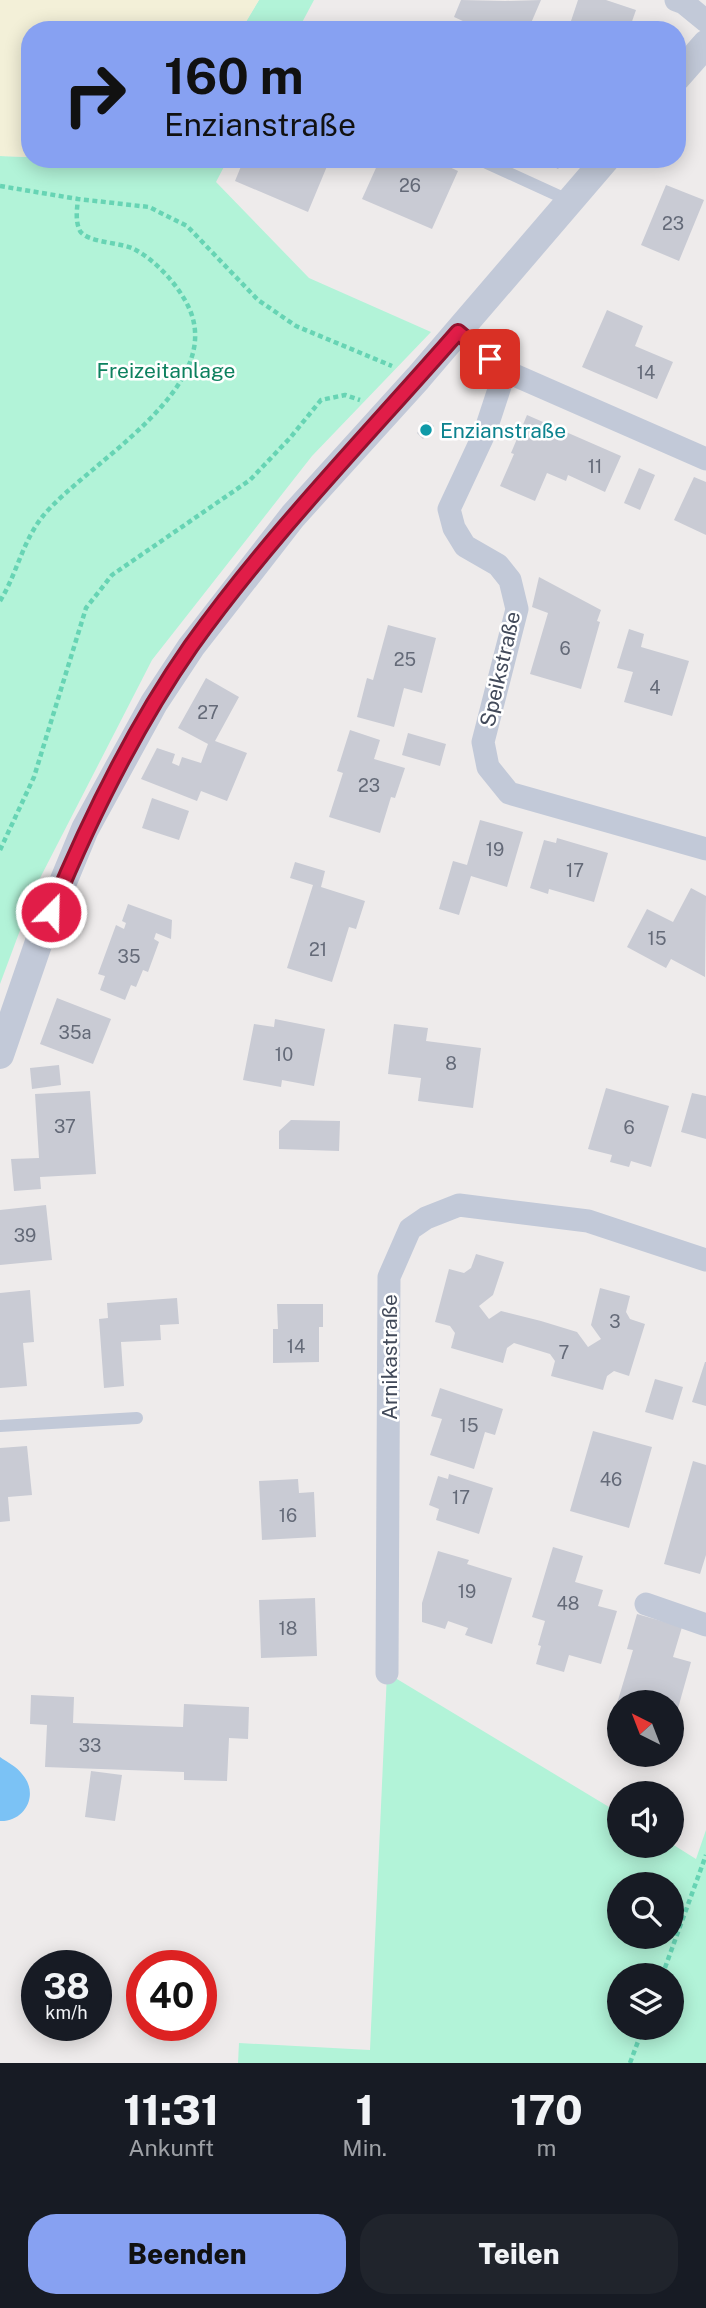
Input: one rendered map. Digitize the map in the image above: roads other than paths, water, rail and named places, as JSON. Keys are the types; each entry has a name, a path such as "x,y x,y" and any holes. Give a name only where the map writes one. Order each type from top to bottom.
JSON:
{"street":[{"path":"676,0 684,3 706,21"},
{"path":"686,67 706,44"},
{"path":"0,1055 42,933 85,829 154,703 191,647 293,516 418,378 598,168"},
{"path":"458,332 505,371 706,459"},
{"name":"Speikstraße","path":"505,371 485,432 449,509 454,528 465,546 498,565 510,580 517,609 483,741 488,767 509,793 706,849"},
{"name":"Arnikastraße","path":"387,1673 389,1277 410,1229 426,1218 459,1205 588,1221 706,1260"},
{"path":"646,1604 706,1625"}],"lane":[{"path":"498,168 570,201"},
{"path":"0,1426 137,1418"}],"water":[{"path":"0,1757 20,1771 30,1790 30,1798 23,1812 17,1817 0,1821"}],"place":[{"name":"Enzianstraße","path":"426,430"}],"park label":[{"name":"Freizeitanlage","path":"166,370"}]}
